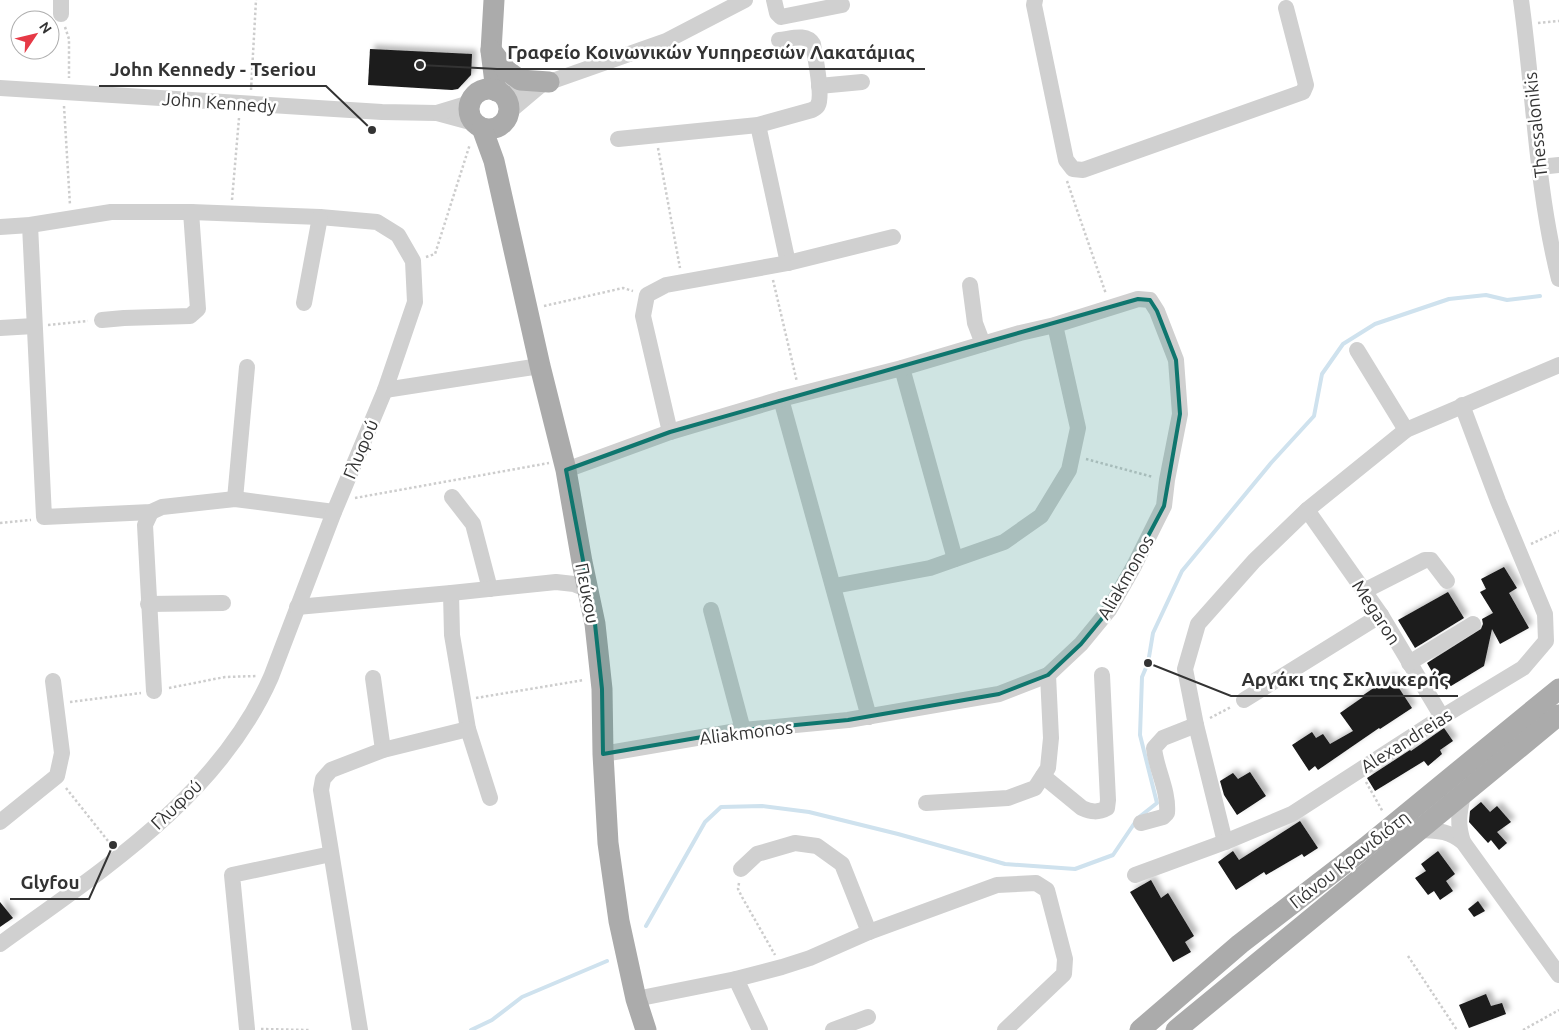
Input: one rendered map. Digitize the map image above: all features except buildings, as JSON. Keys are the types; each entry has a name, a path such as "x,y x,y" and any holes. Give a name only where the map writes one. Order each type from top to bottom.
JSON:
{"main road":[{"name":"Πεύκου","path":"494,0 488,110 494,161 540,366 565,465 595,624 601,677 603,754 611,863 619,921 636,999 646,1030"},
{"path":"491,50 506,70 520,80 545,84"},
{"name":"Γιάνου Κρανιδιότη","path":"1140,1030 1240,944 1392,826 1559,689"},
{"name":"Γιάνου Κρανιδιότη","path":"1176,1030 1559,715"}],"street":[{"path":"488,110 545,84 666,41 746,0"},
{"path":"774,0 777,14 781,17 842,5"},
{"path":"1035,0 1034,6 1066,160 1073,169 1082,170 1303,92 1306,85 1286,8"},
{"name":"Thessalonikis","path":"1521,0 1539,167 1553,256 1559,279"},
{"path":"618,139 758,125 817,107 819,103 819,86 813,44 805,37 779,40"},
{"path":"819,86 862,82"},
{"name":"John Kennedy","path":"0,88 382,112 437,113 488,110"},
{"path":"758,125 788,263"},
{"path":"1539,167 1559,165"},
{"name":"Γλυφού","path":"0,227 30,225 111,212 191,212 320,217 377,222 398,235 413,261 415,302 385,390 336,506 271,677 264,694 235,742 186,798 120,857 0,944"},
{"path":"102,320 190,316 198,309 191,212"},
{"path":"304,303 320,217"},
{"path":"30,225 44,517 150,512 162,507 235,498 336,506"},
{"path":"670,432 643,316 648,295 666,285 788,263 893,237"},
{"path":"970,285 975,323 983,344"},
{"name":"Aliakmonos","path":"565,465 781,399 902,368 1020,333 1055,325 1138,299 1150,300 1157,311 1176,360 1180,414 1164,506 1134,566 1109,610 1081,644 1048,675 1000,694 869,717 743,730 603,754"},
{"path":"834,586 930,568 1004,542 1041,516 1069,470 1078,428 1055,325"},
{"path":"0,328 34,326"},
{"path":"1357,350 1406,430"},
{"path":"1225,842 1196,725 1185,668 1198,624 1254,561 1307,510 1406,430 1559,365"},
{"path":"385,390 540,366"},
{"path":"235,498 247,367"},
{"path":"902,368 955,559"},
{"path":"781,399 869,717"},
{"name":"Alexandreias","path":"1135,875 1225,842 1292,814 1358,770 1523,668 1546,641 1545,614 1498,501 1462,405"},
{"path":"452,497 474,524 490,589"},
{"name":"Megaron","path":"1307,510 1380,615 1442,717"},
{"path":"150,512 145,525 154,692"},
{"path":"1364,591 1425,560 1431,560 1447,581"},
{"path":"556,582 572,572 582,562"},
{"path":"297,607 451,594 556,582 574,584 589,590"},
{"path":"451,594 452,635 462,700 468,730 490,798"},
{"path":"148,604 223,603"},
{"path":"711,610 743,730"},
{"path":"1244,700 1380,615"},
{"path":"1409,663 1474,624"},
{"path":"926,803 1008,798 1035,788 1048,768 1051,738 1048,675"},
{"path":"1043,776 1082,808 1088,811 1100,812 1107,808 1102,676"},
{"path":"374,678 384,750"},
{"path":"0,822 57,776 62,753 53,681"},
{"path":"1141,823 1163,817 1167,813 1168,805 1155,759 1154,748 1162,738 1196,725"},
{"path":"360,1030 320,790 323,779 331,770 384,750 468,730"},
{"path":"1463,795 1458,816 1463,842"},
{"path":"1419,830 1439,830 1452,833 1463,842 1559,975"},
{"path":"740,870 757,854 794,843 817,846 842,864 869,932"},
{"path":"247,1029 232,875 331,854"},
{"path":"636,999 736,979 782,967 810,958 869,932 997,885 1036,883 1046,890 1066,959 1064,974 1006,1029"},
{"path":"736,979 760,1030"},
{"path":"834,1030 868,1017"}],"path":[{"path":"231,214 256,0"},
{"path":"61,7 68,39 66,92 71,218"},
{"path":"1524,24 1559,20"},
{"path":"413,261 435,254 488,110"},
{"path":"656,134 682,282"},
{"path":"1073,169 1067,175 1067,181 1111,307"},
{"path":"769,267 800,395"},
{"path":"527,309 623,288 648,295"},
{"path":"34,326 102,320"},
{"path":"1072,455 1167,480"},
{"path":"336,506 565,465"},
{"path":"0,523 44,517"},
{"path":"1518,550 1559,531"},
{"path":"56,704 154,692 225,677 271,677"},
{"path":"462,700 601,677"},
{"path":"1196,725 1244,700"},
{"path":"1358,770 1392,826"},
{"path":"57,776 120,857"},
{"path":"740,870 738,889 782,967"},
{"path":"1408,956 1457,1030"},
{"path":"1523,1030 1559,1010"},
{"path":"247,1029 308,1030"}],"highlighted area":[{"path":"1138,299 1150,300 1157,311 1176,360 1180,414 1164,506 1109,610 1081,644 1048,675 999,694 848,720 743,730 603,754 602,689 595,624 566,470 670,432"}],"waterway":[{"path":"646,926 705,822 721,807 762,806 809,812 898,834 1005,864 1075,869 1113,855 1138,818 1157,803 1140,735 1142,677 1148,663 1153,633 1182,571 1271,463 1314,416 1322,374 1343,344 1375,324 1449,299 1486,295 1507,300 1540,296"},
{"path":"471,1030 492,1020 522,997 607,961"}],"place":[{"name":"Γραφείο Κοινωνικών Υυπηρεσιών Λακατάμιας","path":"420,65"},
{"name":"John Kennedy - Tseriou","path":"372,130"},
{"name":"Αργάκι της Σκλινικερής","path":"1148,663"},
{"name":"Glyfou","path":"113,845"}]}
